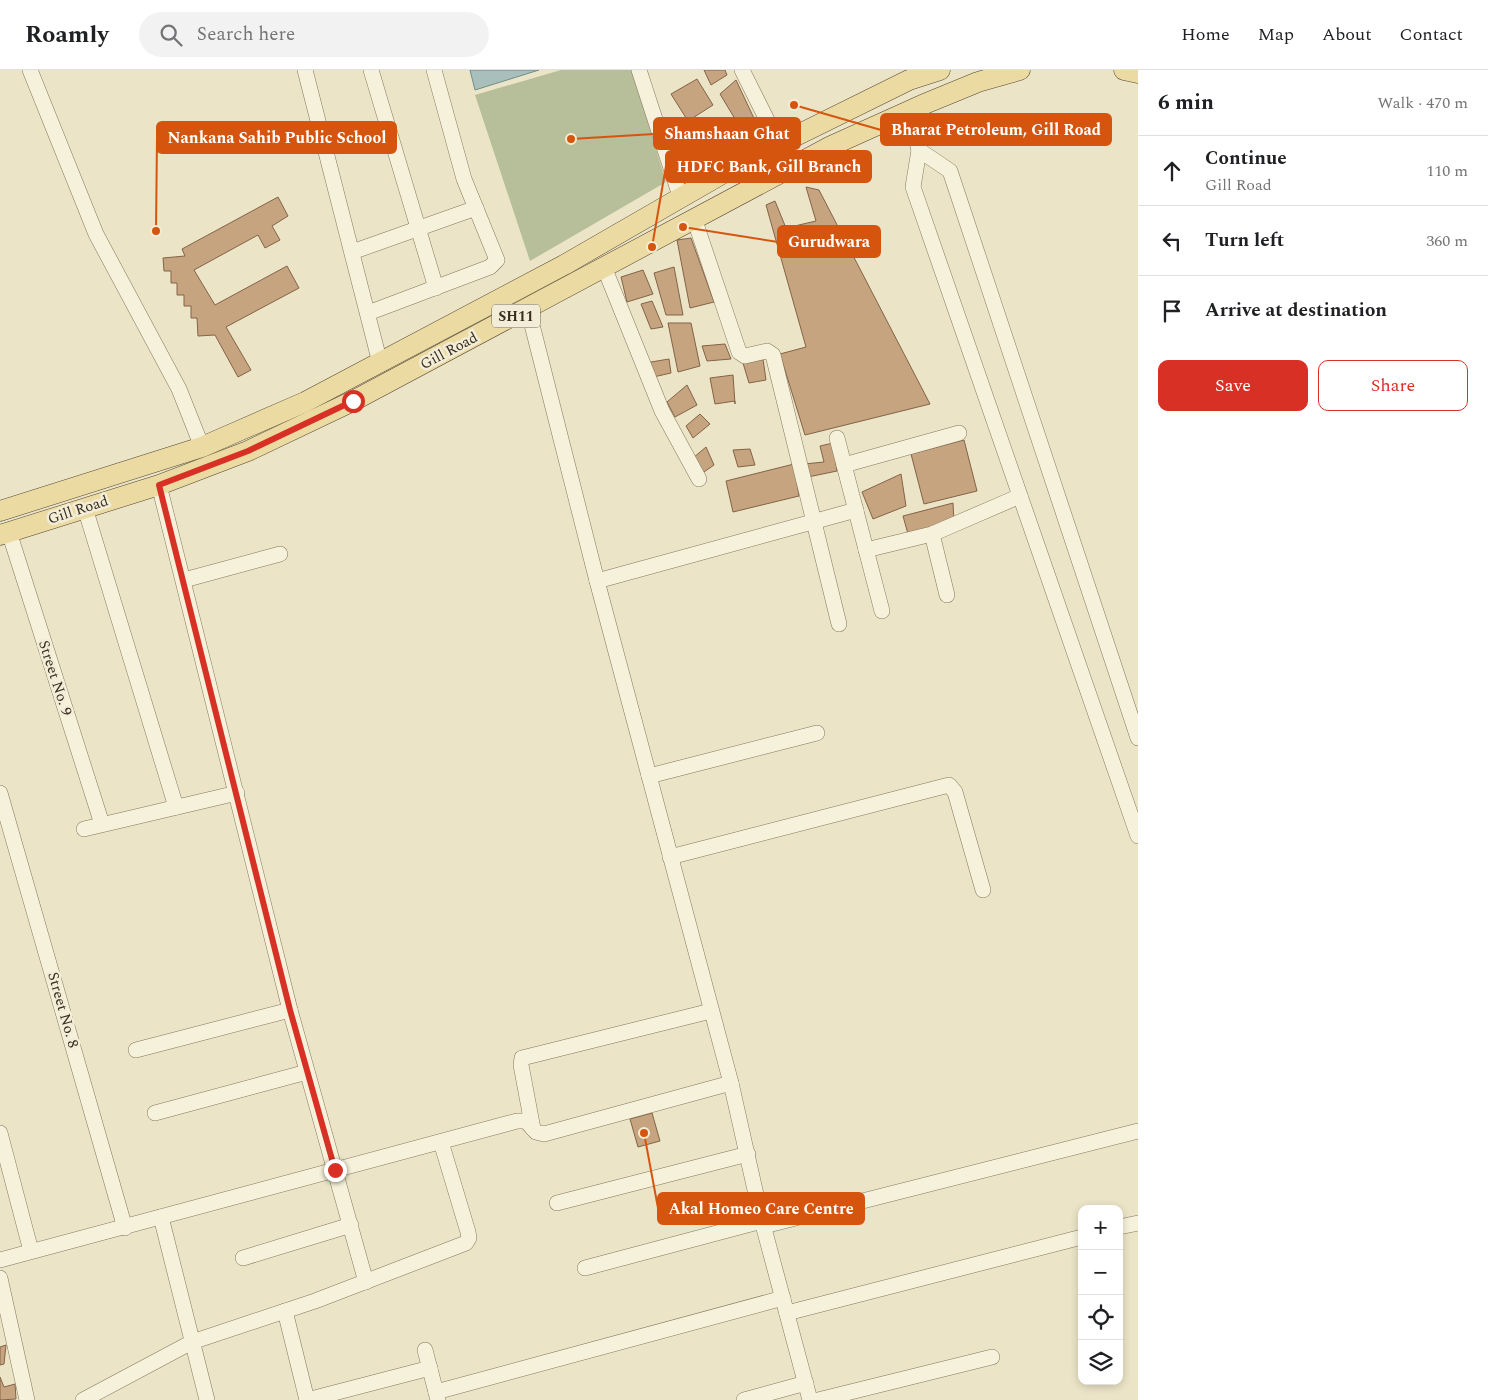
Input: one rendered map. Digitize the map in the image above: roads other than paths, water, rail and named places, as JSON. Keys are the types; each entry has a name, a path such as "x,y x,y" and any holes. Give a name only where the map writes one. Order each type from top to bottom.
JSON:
{"main road":[{"name":"Gill Road","path":"0,512 202,447 305,402 564,265 680,196 779,144 909,80 940,70"},
{"name":"Gill Road","path":"4,534 159,485 248,451 353,401 831,146 909,110 978,82 1020,70"},
{"path":"1124,70 1138,73"}],"street":[{"path":"30,70 96,234 180,389 202,447"},
{"path":"305,70 380,362"},
{"path":"371,70 436,288"},
{"path":"368,313 490,267 497,260 464,179 434,70"},
{"path":"640,70 680,196"},
{"path":"742,70 779,144"},
{"path":"909,110 919,150 913,187 1138,836"},
{"path":"919,150 950,171 1138,738"},
{"path":"352,252 476,208"},
{"path":"694,218 739,352 745,356 766,351 773,356 838,624"},
{"path":"604,267 659,404 699,479"},
{"path":"528,309 597,580 731,1083 763,1223 810,1400"},
{"path":"844,465 960,433"},
{"path":"837,438 882,611"},
{"path":"159,485 290,1010 366,1282"},
{"path":"866,550 932,534 1020,496"},
{"path":"85,508 176,806"},
{"path":"597,580 812,520 856,510"},
{"name":"Street No. 9","path":"4,534 102,824"},
{"path":"932,534 947,595"},
{"path":"184,580 280,554"},
{"path":"649,776 817,733"},
{"path":"670,857 949,785 955,792 983,890"},
{"name":"Street No. 8","path":"0,792 125,1228"},
{"path":"84,829 237,793"},
{"path":"136,1050 290,1010"},
{"path":"533,1129 521,1066 522,1058 711,1010"},
{"path":"155,1113 307,1072"},
{"path":"0,1260 125,1228 521,1120 526,1121 533,1129 544,1134 731,1083"},
{"path":"585,1268 1138,1131"},
{"path":"0,1133 31,1251"},
{"path":"83,1400 192,1342 366,1282 466,1243 469,1238 468,1232 441,1142"},
{"path":"557,1203 748,1154"},
{"path":"161,1217 207,1400"},
{"path":"1123,1226 1138,1222"},
{"path":"243,1258 351,1225"},
{"path":"425,1350 437,1396 785,1305 1078,1238"},
{"path":"0,1278 27,1400"},
{"path":"285,1311 307,1400 430,1368"},
{"path":"818,1400 992,1357"},
{"path":"744,1400 806,1383"}],"water":[{"path":"470,70 539,70 475,90"}],"place":[{"name":"Bharat Petroleum, Gill Road","path":"794,105"},
{"name":"Shamshaan Ghat","path":"571,139"},
{"name":"Gurudwara","path":"683,227"},
{"name":"Nankana Sahib Public School","path":"156,231"},
{"name":"HDFC Bank, Gill Branch","path":"652,247"},
{"name":"Akal Homeo Care Centre","path":"644,1133"}]}
